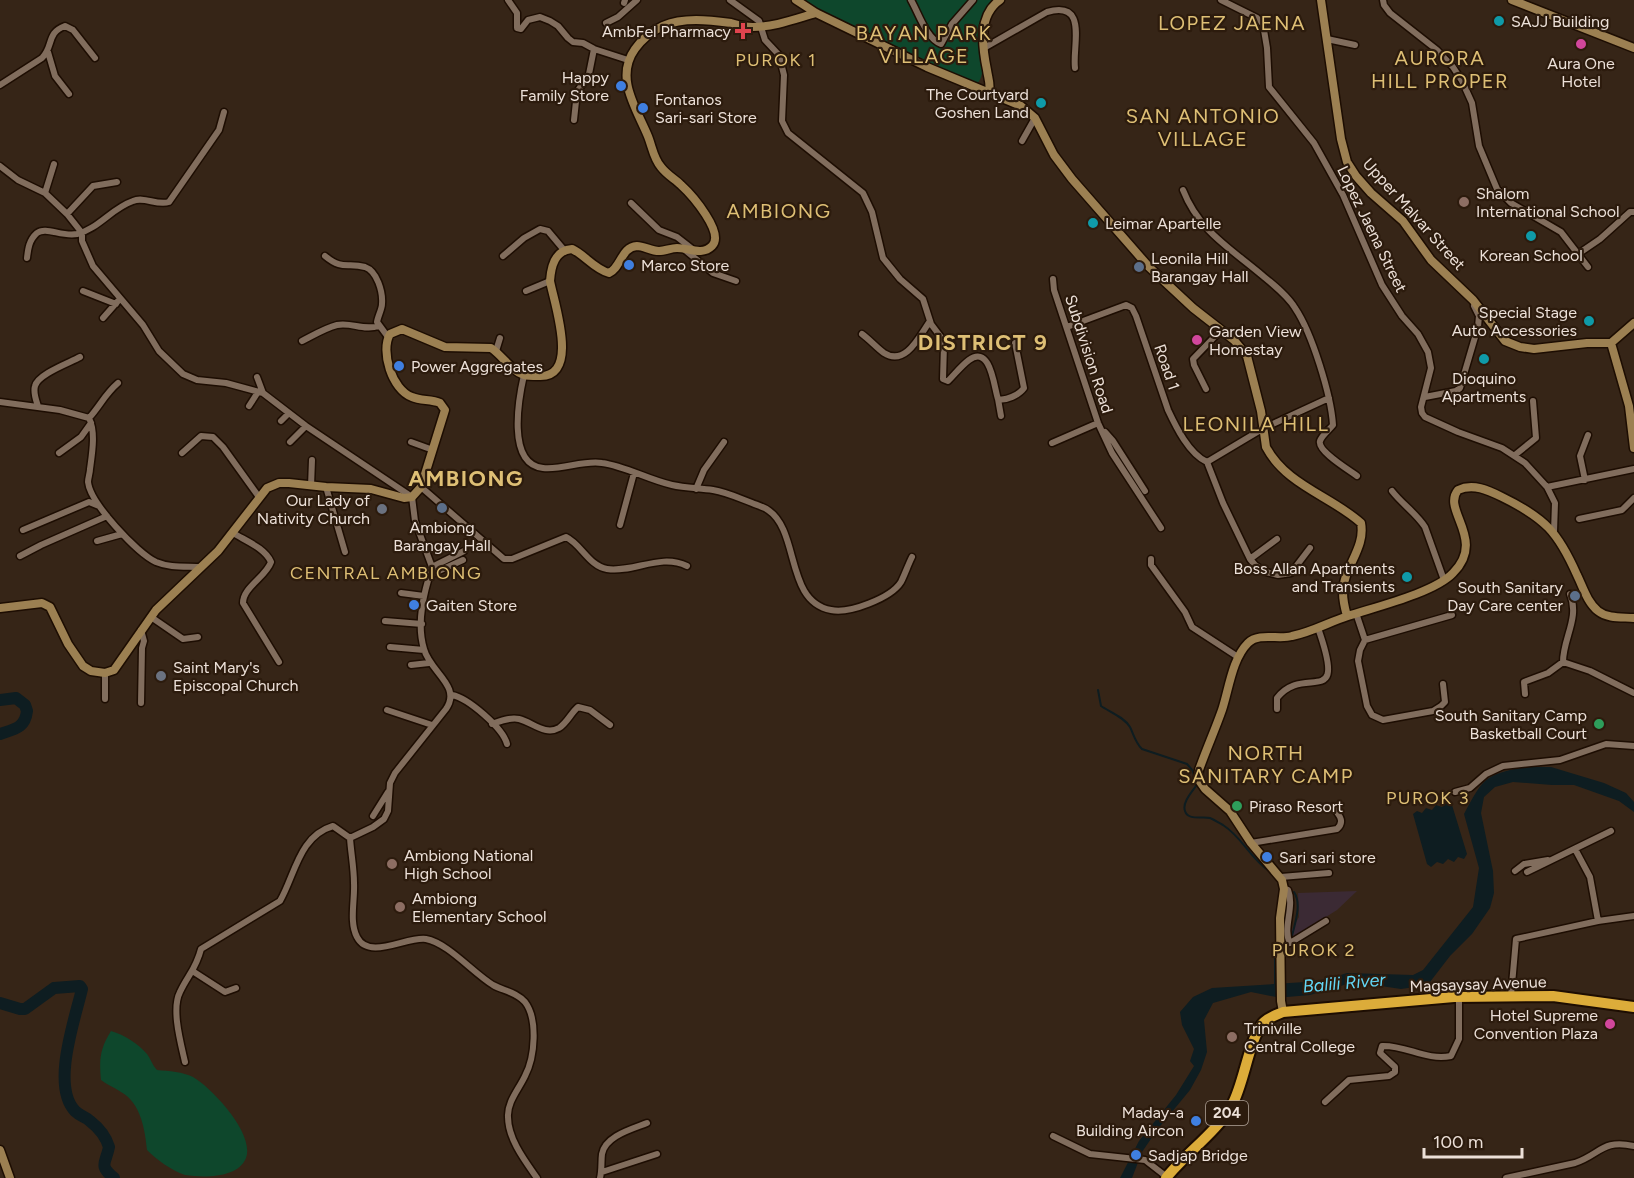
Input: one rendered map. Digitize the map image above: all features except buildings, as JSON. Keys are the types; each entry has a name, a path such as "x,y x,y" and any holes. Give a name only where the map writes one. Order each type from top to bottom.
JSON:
{"highway":[{"name":"Magsaysay Avenue","path":"1167,1177 1219,1123 1232,1106 1257,1031 1271,1017 1284,1012 1459,997 1511,996 1553,996 1634,1007"}],"street":[{"path":"508,0 517,14 517,28 521,29 528,20 540,17 558,26 573,42 583,43 628,60"},
{"path":"606,23 618,17 637,0"},
{"path":"730,0 759,21 765,40 779,55 784,75 781,111 785,128 793,138 863,194 872,212 883,258 900,279 920,295 930,321 944,345 943,380 948,381 973,357 983,359 990,366 1001,416"},
{"path":"796,0 816,14 978,90 1021,106 1035,118 1054,155 1066,171 1149,267 1193,308 1234,340 1247,356 1251,366 1266,447 1281,468 1360,523 1362,536 1344,582 1343,592 1347,616"},
{"path":"911,0 928,34 941,44 952,24 973,0"},
{"path":"989,93 990,80 984,48 986,16 989,9 1000,0"},
{"name":"Lopez Jaena Street","path":"1221,0 1257,18 1263,24 1269,87 1314,143 1343,195 1382,285 1402,316 1418,334 1428,352 1431,368 1421,407 1422,413 1425,417 1515,455 1547,487 1555,502 1554,532"},
{"name":"Upper Malvar Street","path":"1321,0 1341,140 1351,168 1371,193 1403,221 1431,260 1473,300 1505,341 1520,347 1545,348 1587,343 1611,344"},
{"path":"1383,0 1390,13 1437,50 1462,81 1472,104 1479,146 1497,189 1511,203 1561,232 1588,267"},
{"path":"1512,0 1634,48"},
{"path":"984,48 1047,12 1064,6 1071,10 1076,20 1073,57 1075,68"},
{"path":"373,816 388,791 395,772 451,702 452,695 429,663 424,650 422,624 424,596 432,567 415,521 412,498 421,487 444,415 444,406 436,401 411,397 399,387 389,363 386,349 388,337 393,332 402,329 445,347 487,347 496,351 524,375 545,376 554,372 558,367 562,340 550,276 553,261 560,252 572,249 599,269 609,273 615,270 625,252 632,247 638,246 658,251 675,248 701,252 711,247 714,242 715,231 696,201 666,173 656,159 650,139 628,89 625,79 628,60 639,44 647,36 672,23 698,20 760,27 816,14"},
{"path":"69,94 55,76 47,51 53,33 65,26 73,30 95,58"},
{"path":"1327,39 1355,45"},
{"path":"574,120 577,92 589,74 594,49"},
{"path":"0,85 32,66 47,51"},
{"path":"978,90 984,82 987,70"},
{"path":"27,258 28,244 38,232 45,230 67,236 82,232 134,200 159,204 169,202 219,130 224,112"},
{"path":"1022,141 1035,118"},
{"path":"45,193 54,164"},
{"path":"0,166 18,180 45,193 67,214 82,232 82,241 93,266 118,301 143,325 159,351 183,374 197,380 226,383 260,392 412,498"},
{"path":"67,214 93,186 117,182"},
{"path":"1183,190 1191,210 1214,237 1262,275 1294,306 1309,338 1329,399 1332,425 1319,442 1320,446 1357,476"},
{"path":"631,204 659,230 677,237 695,251"},
{"path":"1578,254 1600,239 1630,212 1634,212"},
{"path":"503,256 524,238 540,229 549,231 564,250"},
{"path":"684,249 713,273 736,281"},
{"path":"325,256 338,266 366,267 374,273 380,288 382,304 377,322 388,337"},
{"path":"526,291 550,276"},
{"name":"Subdivision Road","path":"1052,443 1098,423 1054,290 1053,279"},
{"path":"83,291 118,301"},
{"path":"1425,397 1456,392 1460,388 1479,320 1473,300"},
{"path":"103,318 118,301"},
{"name":"Road 1","path":"1067,327 1117,307 1126,305 1132,308 1168,410 1199,459 1207,462"},
{"path":"862,334 893,357 903,355 911,349 930,321"},
{"path":"1634,323 1611,344 1629,406 1634,448"},
{"path":"302,341 336,325 369,329 379,326"},
{"path":"1206,389 1193,359 1221,330"},
{"path":"496,351 500,338"},
{"path":"998,399 1002,400 1019,394 1024,388 1015,344"},
{"path":"38,406 34,388 37,381 80,357"},
{"path":"524,375 517,422 520,446 530,461 544,468 601,463 671,485 731,495 768,510 783,527 798,576 806,592 823,608 842,611 862,606 886,594 896,588 901,581 912,557"},
{"path":"249,406 260,392 257,377"},
{"path":"59,453 81,437 106,394 118,383"},
{"path":"1310,548 1291,573 1278,575 1255,566 1223,503 1207,462 1264,428 1329,399"},
{"path":"1515,455 1536,438 1533,401"},
{"path":"0,402 79,414 90,420"},
{"path":"281,421 289,413"},
{"path":"90,420 92,449 88,481 90,491 107,516 135,548 155,562 183,567 202,567"},
{"path":"1098,423 1112,453 1161,528"},
{"path":"290,442 306,426"},
{"path":"1102,430 1113,441 1145,491"},
{"path":"1585,480 1580,456 1588,435"},
{"path":"182,453 201,436 217,439 259,497"},
{"path":"411,442 433,450"},
{"path":"696,489 704,470 724,442"},
{"path":"311,486 312,460"},
{"path":"1547,487 1634,469"},
{"path":"620,525 633,474"},
{"path":"0,608 42,603 50,607 78,661 91,671 105,673 114,670 119,665 151,617 234,533 267,488 279,483 326,488 371,489 412,498"},
{"path":"421,487 504,559 512,559 566,537 596,564 607,569 673,561 687,566"},
{"path":"1284,1012 1281,998 1280,924 1284,889 1281,878 1251,843 1230,811 1205,789 1198,779 1199,770 1238,657 1248,643 1254,639 1266,637 1288,638 1425,590 1444,580 1460,566 1467,547 1465,532 1454,502 1456,492 1466,487 1492,492 1527,509 1554,532 1563,545 1593,605 1610,616 1634,618"},
{"path":"326,488 345,552"},
{"path":"1392,491 1425,527 1444,580"},
{"path":"1579,519 1622,510 1634,498"},
{"path":"23,530 89,502 102,508"},
{"path":"20,556 107,516"},
{"path":"234,533 260,549 271,562 265,574 245,594 243,603 279,662"},
{"path":"97,541 122,534"},
{"path":"1250,559 1277,539"},
{"path":"432,567 464,551"},
{"path":"1150,559 1151,565 1185,612 1192,627 1238,657"},
{"path":"430,575 464,560"},
{"path":"401,593 424,596"},
{"path":"1525,694 1524,682 1548,673 1563,662 1573,618 1574,606 1570,594"},
{"path":"1356,613 1365,640 1358,661 1367,706 1372,715 1383,720 1433,711 1444,702 1443,684"},
{"path":"1365,640 1452,615"},
{"path":"151,617 183,639 198,637"},
{"path":"385,621 422,624"},
{"path":"1277,710 1277,698 1291,686 1322,682 1326,678 1329,667 1318,628"},
{"path":"141,630 144,641 141,703"},
{"path":"390,647 424,650"},
{"path":"1563,662 1590,671 1634,693"},
{"path":"411,665 429,663"},
{"path":"105,673 105,699"},
{"path":"452,695 460,696 469,702 504,736 507,744"},
{"path":"492,724 509,718 518,718 546,730 552,730 563,724 578,707 584,707 610,725"},
{"path":"387,710 432,725"},
{"path":"1455,792 1470,788 1486,774 1503,766 1560,760 1606,744 1634,746"},
{"path":"350,838 384,819 388,811 388,791"},
{"path":"1251,843 1338,829 1341,818 1333,807"},
{"path":"185,1062 178,1028 178,997 194,972 201,949 280,901 287,889 298,858 308,843 324,829 333,826 350,838 355,886 354,926 360,942 366,946 381,947 410,940 428,939 440,945 496,987 516,994 527,1005 534,1024 531,1059 508,1109 507,1120 523,1158 537,1178"},
{"path":"1527,872 1611,831"},
{"path":"1575,849 1590,877 1598,921"},
{"path":"1515,871 1524,864 1552,859"},
{"path":"1281,878 1329,873"},
{"path":"1284,889 1288,890 1291,902 1288,933 1290,943 1326,921"},
{"path":"1511,996 1516,939 1598,921 1634,916"},
{"path":"194,972 225,992 236,988"},
{"path":"1325,1102 1349,1080 1389,1076 1395,1072 1395,1067 1380,1053 1382,1046 1400,1047 1440,1058 1451,1056 1459,1039 1459,997"},
{"path":"647,1123 625,1132 606,1144 602,1152 601,1175 657,1154"},
{"path":"1053,1136 1090,1155 1144,1160 1167,1177"},
{"path":"1506,1178 1584,1160 1605,1146 1617,1142 1634,1146"},
{"path":"1,1157 10,1178"}],"shaded area":[{"path":"1357,891 1337,910 1291,939 1290,933 1299,917 1298,893"}],"green space":[{"path":"801,0 994,0 982,16 983,64 979,81 974,86 817,10"},
{"path":"111,1031 139,1046 157,1070 189,1075 211,1091 230,1113 244,1137 247,1148 246,1158 242,1165 236,1170 220,1175 185,1175 164,1164 147,1150 141,1118 133,1103 128,1097 101,1080 101,1054"}],"water":[{"name":"Balili River","path":"1526,767 1551,767 1604,783 1626,793 1634,802 1634,812 1619,801 1574,785 1513,782 1495,787 1484,797 1481,813 1493,871 1494,893 1490,908 1472,934 1450,956 1430,982 1422,986 1401,989 1354,982 1310,995 1276,997 1251,992 1213,1003 1204,1020 1207,1052 1201,1070 1190,1090 1142,1152 1132,1178 1120,1178 1139,1141 1176,1095 1194,1066 1190,1061 1194,1049 1182,1025 1180,1012 1193,997 1212,988 1305,982 1328,979 1347,973 1413,975 1423,970 1473,907 1479,868 1464,814 1486,780 1501,772"},
{"path":"1446,803 1452,805 1467,854 1464,859 1458,857 1454,862 1448,859 1443,864 1437,862 1431,867 1427,864 1413,814 1417,811 1422,813 1426,808 1432,810 1436,805 1442,807"}],"waterway":[{"path":"1098,690 1101,706 1127,723 1142,749 1187,764 1193,771 1196,786 1184,808 1187,814 1192,817 1210,818 1223,825 1269,871"},
{"path":"0,700 16,698 25,705 27,711 22,724 0,734"},
{"path":"1282,943 1292,936 1295,925 1298,908 1294,892"},
{"path":"1275,984 1275,947 1278,946"},
{"path":"0,1003 25,1009 54,988 80,986 82,989 70,1034 65,1086 68,1100 75,1111 93,1124 106,1140 109,1147 105,1167 114,1178"}],"place":[{"name":"SAJJ Building","path":"1499,21"},
{"name":"AmbFel Pharmacy","path":"743,31"},
{"name":"Aura One Hotel","path":"1581,44"},
{"name":"Happy Family Store","path":"621,86"},
{"name":"The Courtyard Goshen Land","path":"1041,103"},
{"name":"Fontanos Sari-sari Store","path":"643,108"},
{"name":"Shalom International School","path":"1464,202"},
{"name":"Leimar Apartelle","path":"1093,223"},
{"name":"Korean School","path":"1531,236"},
{"name":"Marco Store","path":"629,265"},
{"name":"Leonila Hill Barangay Hall","path":"1139,267"},
{"name":"Special Stage Auto Accessories","path":"1589,321"},
{"name":"Garden View Homestay","path":"1197,340"},
{"name":"Dioquino Apartments","path":"1484,359"},
{"name":"Power Aggregates","path":"399,366"},
{"name":"Ambiong Barangay Hall","path":"442,508"},
{"name":"Our Lady of Nativity Church","path":"382,509"},
{"name":"Boss Allan Apartments and Transients","path":"1407,577"},
{"name":"South Sanitary Day Care center","path":"1575,596"},
{"name":"Gaiten Store","path":"414,605"},
{"name":"Saint Mary's Episcopal Church","path":"161,676"},
{"name":"South Sanitary Camp Basketball Court","path":"1599,724"},
{"name":"Piraso Resort","path":"1237,806"},
{"name":"Sari sari store","path":"1267,857"},
{"name":"Ambiong National High School","path":"392,864"},
{"name":"Ambiong Elementary School","path":"400,907"},
{"name":"Hotel Supreme Convention Plaza","path":"1610,1024"},
{"name":"Triniville Central College","path":"1232,1037"},
{"name":"Maday-a Building Aircon","path":"1196,1121"},
{"name":"Sadjap Bridge","path":"1136,1155"}],"district":[{"name":"LOPEZ JAENA","path":"1232,23"},
{"name":"BAYAN PARK VILLAGE","path":"924,44"},
{"name":"PUROK 1","path":"776,60"},
{"name":"AURORA HILL PROPER","path":"1440,70"},
{"name":"SAN ANTONIO VILLAGE","path":"1203,128"},
{"name":"AMBIONG","path":"779,211"},
{"name":"DISTRICT 9","path":"983,342"},
{"name":"LEONILA HILL","path":"1256,424"},
{"name":"AMBIONG","path":"466,478"},
{"name":"CENTRAL AMBIONG","path":"386,573"},
{"name":"NORTH SANITARY CAMP","path":"1266,764"},
{"name":"PUROK 3","path":"1428,798"},
{"name":"PUROK 2","path":"1314,950"}]}
